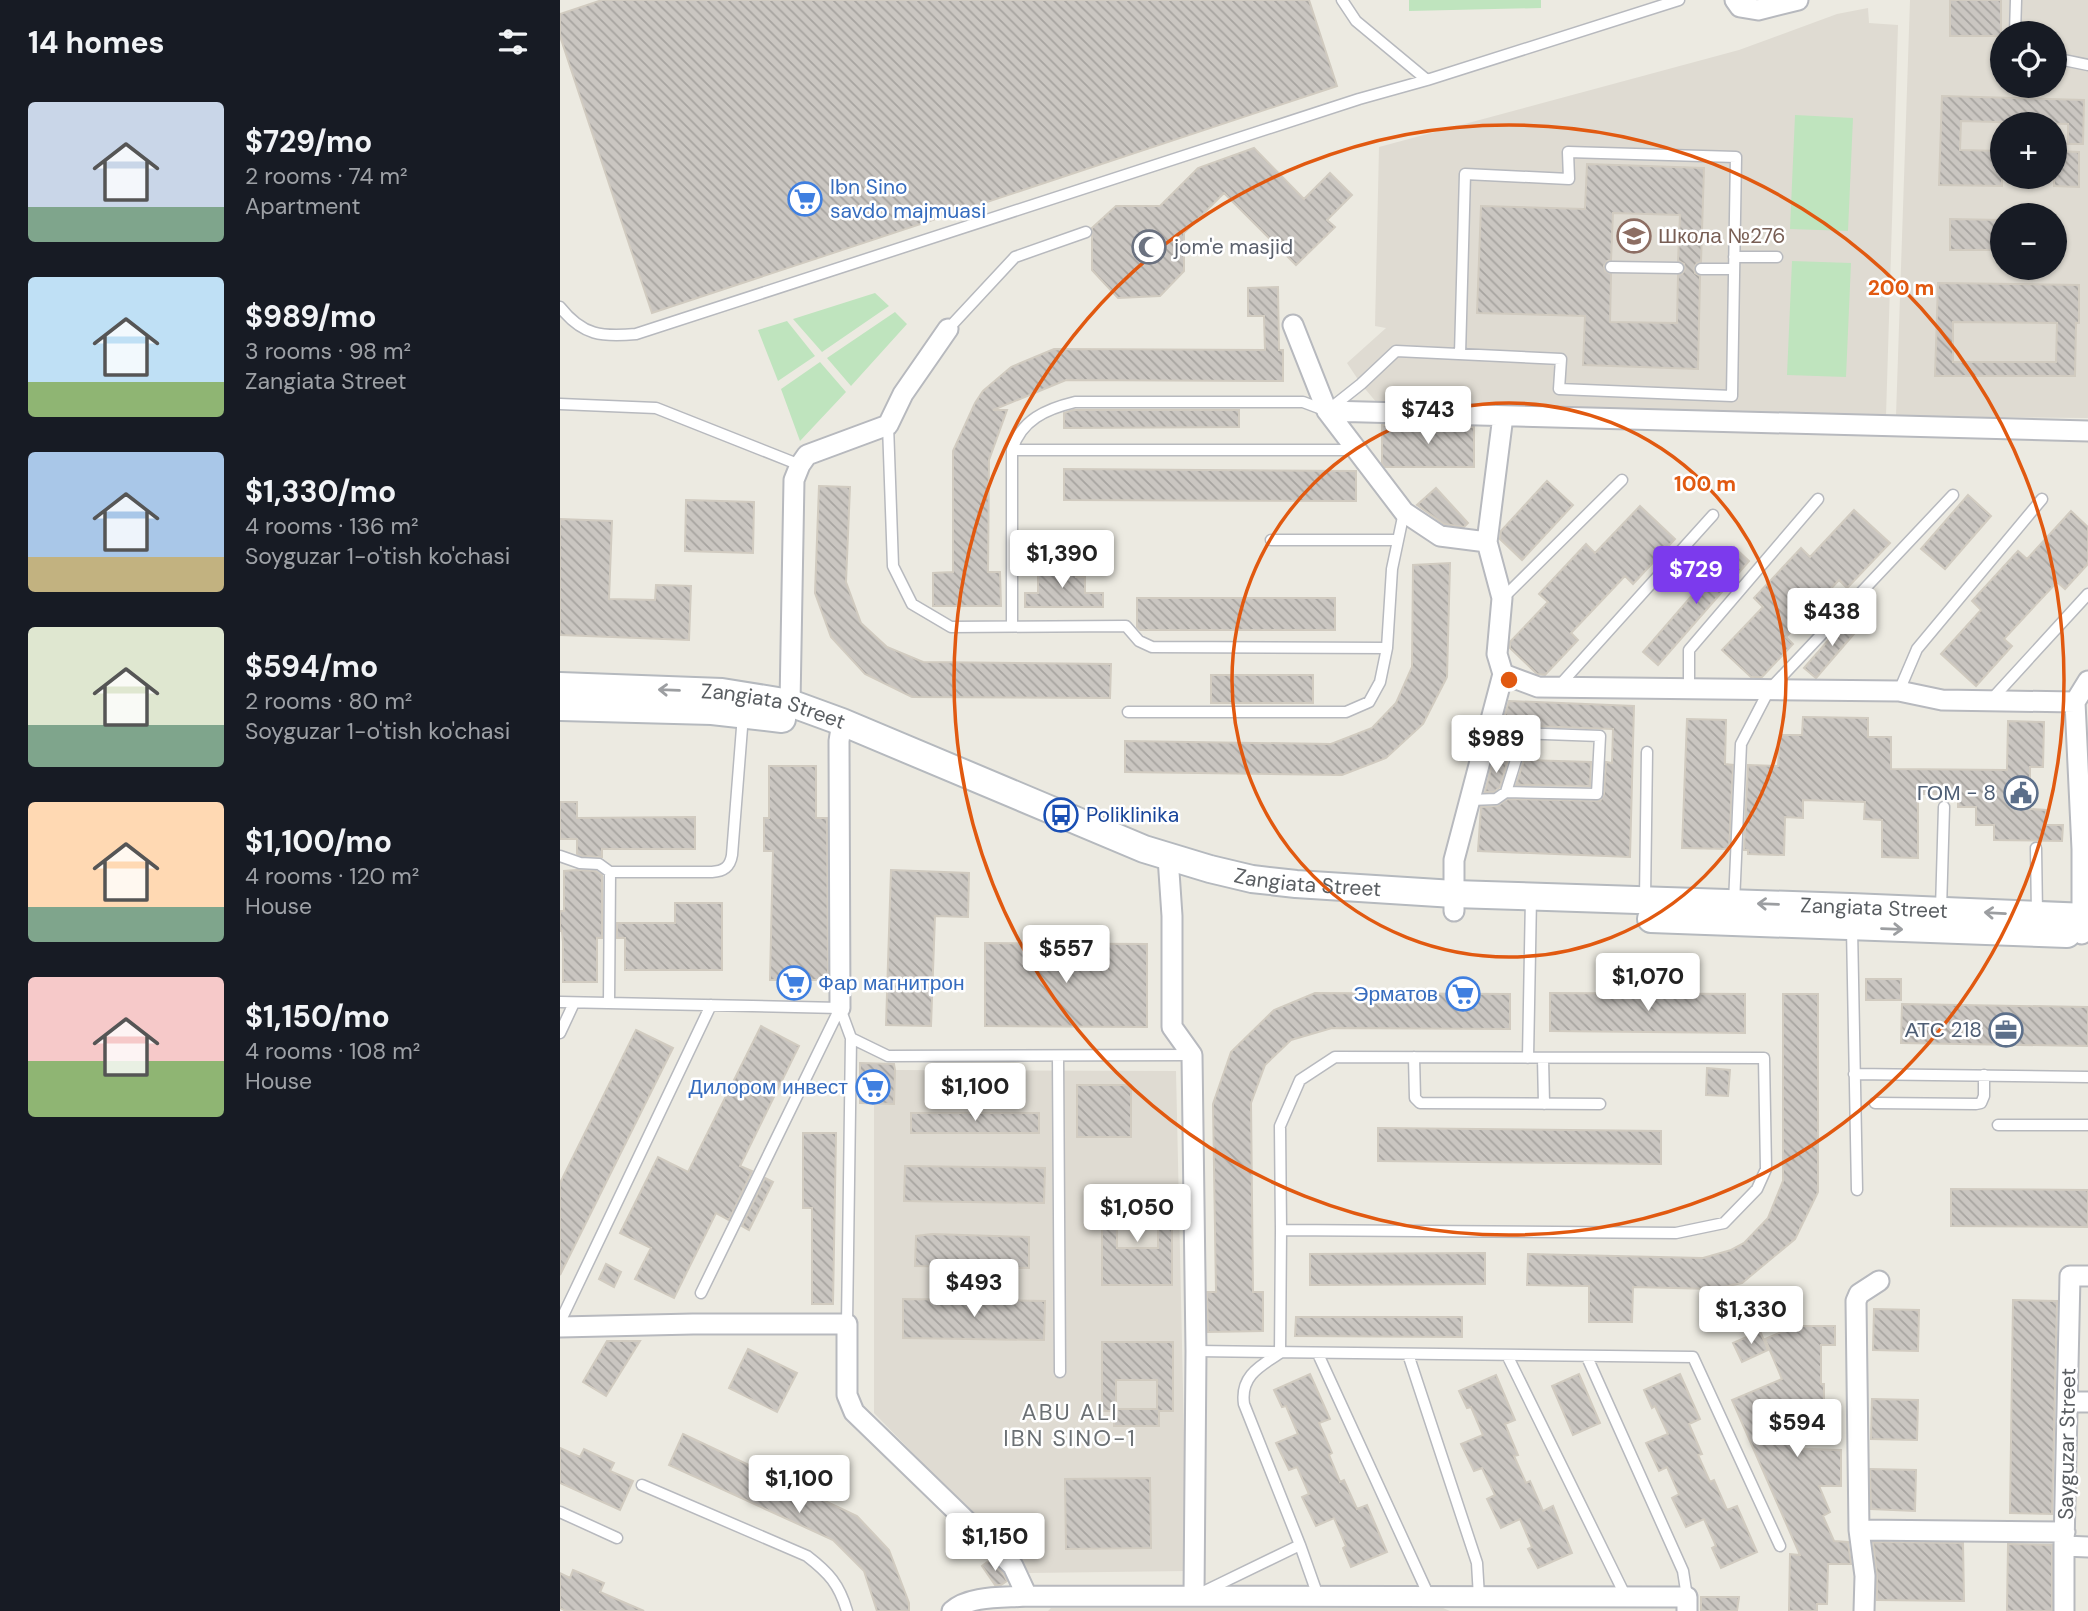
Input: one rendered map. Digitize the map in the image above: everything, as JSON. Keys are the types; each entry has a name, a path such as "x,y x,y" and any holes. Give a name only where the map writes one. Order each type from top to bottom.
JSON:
{"main road":[{"name":"Zangiata Street","path":"560,686 722,692 790,703 841,731 1224,890 1298,901 1530,905 2085,926"},
{"name":"Zangiata Street","path":"560,707 712,711 779,718 841,731"},
{"name":"Zangiata Street","path":"1530,905 1645,901 1734,903 1851,917"},
{"name":"Zangiata Street","path":"1941,920 2037,915 2085,926"}],"street":[{"path":"1735,0 1740,7 1758,10 1798,0"},
{"path":"1293,325 1327,411 1404,512 1440,537 1487,542"},
{"path":"790,703 794,480 800,465 807,456 888,425 903,394 948,329"},
{"path":"1327,411 2088,431"},
{"path":"1454,903 1454,860 1503,674 1497,654 1502,598 1487,542 1503,416"},
{"path":"1503,674 1538,687 1899,691 1942,700 2074,702"},
{"path":"2085,926 2074,702 2088,681"},
{"path":"840,1008 841,731"},
{"path":"1169,867 1172,1027 1192,1055 1196,1351 1194,1596"},
{"name":"Sayguzar Street","path":"2064,1611 2068,1402 2079,1276"},
{"path":"1864,1611 1865,1576 1859,1530 1856,1301 1859,1294 1879,1282"},
{"path":"560,1327 847,1324 847,1395 854,1412 1013,1566 1027,1595"},
{"path":"2068,1402 2088,1402"},
{"path":"1859,1530 2064,1539 2088,1547"},
{"path":"952,1611 962,1603 1027,1595 1429,1597 1479,1604 1626,1597 1687,1604"}],"lane":[{"path":"1342,0 1356,21 1427,80"},
{"path":"560,307 569,318 596,334 608,337 636,334 1346,103 1679,0"},
{"path":"2015,21 2016,0"},
{"path":"2067,61 2088,65"},
{"path":"1012,625 1012,450 1015,439 1036,416 1053,407 1075,402 1303,402 1327,411 1396,351 1561,359 1559,389 1732,396 1736,157 1568,152 1569,179 1465,174 1460,354"},
{"path":"948,329 1015,257 1086,232"},
{"path":"1734,257 1777,257"},
{"path":"1611,267 1678,268"},
{"path":"1701,269 1734,269"},
{"path":"560,404 656,408 800,465"},
{"path":"888,425 893,566 912,604 951,627 1126,626 1139,640 1152,647 1387,648"},
{"path":"1012,450 1357,450"},
{"path":"1502,598 1622,480"},
{"path":"1734,903 1741,744 1769,690 1953,495"},
{"path":"1689,689 1689,649 1818,499"},
{"path":"1899,691 1917,649 2042,499"},
{"path":"1128,712 1346,712 1369,702 1380,682 1387,648 1392,569 1404,512"},
{"path":"1558,687 1713,515"},
{"path":"1271,541 1398,541"},
{"path":"1990,701 2088,594"},
{"path":"560,856 580,863 599,864 610,872 722,871 730,864 743,714"},
{"path":"1470,800 1496,799 1506,792 1597,794 1600,736 1488,732"},
{"path":"1506,792 1524,734"},
{"path":"1645,901 1647,752"},
{"path":"1941,920 1944,807"},
{"path":"2036,848 2037,915"},
{"path":"608,1003 610,872"},
{"path":"1528,1058 1530,905"},
{"path":"1851,917 1857,1190"},
{"path":"560,1002 840,1008"},
{"path":"560,1033 574,1003"},
{"path":"560,1322 711,1005"},
{"path":"840,1008 851,1038 847,1324"},
{"path":"701,1293 840,1008"},
{"path":"851,1038 888,1056 1192,1055"},
{"path":"1058,1056 1060,1372"},
{"path":"1280,1353 1280,1126 1300,1080 1335,1057 1764,1058 1766,1169 1758,1189 1724,1223 1676,1233 1281,1230"},
{"path":"1414,1057 1415,1098 1420,1103 1600,1104"},
{"path":"1543,1058 1544,1104"},
{"path":"1854,1074 2088,1077"},
{"path":"1875,1103 1976,1104 1981,1102 1984,1096 1984,1075"},
{"path":"1998,1125 2088,1125"},
{"path":"1196,1351 1693,1357 1780,1546"},
{"path":"1280,1353 1254,1370 1242,1391 1244,1404 1318,1597"},
{"path":"1318,1353 1429,1597"},
{"path":"1408,1354 1477,1563 1479,1604"},
{"path":"1507,1355 1626,1597"},
{"path":"1587,1357 1683,1571 1687,1604"},
{"path":"642,1485 807,1556 828,1572 842,1592 847,1611"},
{"path":"560,1512 617,1538"},
{"path":"1194,1596 1300,1545"}],"shaded area":[{"path":"1910,0 2088,0 2088,418 1896,416"},
{"name":"Школа №276","path":"1868,8 1869,23 1898,25 1886,416 1377,403 1361,384 1347,363 1386,328 1375,326 1379,147 1739,50 1837,14"},
{"path":"895,1070 1176,1071 1187,1571 1029,1573 874,1413 874,1103 894,1104"},
{"path":"1051,1608 1443,1608 1450,1611 1048,1611"}],"green space":[{"path":"1409,0 1541,0 1541,8 1409,11"},
{"path":"1795,115 1853,118 1848,231 1790,229"},
{"path":"1792,261 1851,263 1846,377 1787,375"},
{"path":"875,293 889,306 822,352 793,319"},
{"path":"895,312 907,324 851,386 827,358"},
{"path":"787,321 815,356 778,381 758,330"},
{"path":"820,362 846,392 800,441 781,389"}],"building":[{"name":"Ibn Sino savdo majmuasi","path":"602,0 1309,0 1337,86 652,313 560,36 560,14"},
{"path":"1950,0 2001,0 2001,21 1990,21 1990,36 1950,36"},
{"path":"1942,96 2084,100 2083,144 2068,144 2067,112 1990,112 1990,122 1961,121 1960,150 1990,151 1990,186 1939,185"},
{"path":"1254,148 1304,199 1330,173 1352,195 1327,220 1335,227 1296,265 1224,193 1184,233 1184,271 1160,296 1118,298 1092,270 1092,228 1116,206 1160,206 1198,168"},
{"path":"2067,152 2079,152 2079,187 2067,187"},
{"path":"1587,164 1704,168 1701,262 1694,268 1695,273 1700,276 1698,369 1583,365 1585,316 1477,313 1481,206 1585,209","holes":["1613,213 1680,215 1678,261 1684,264 1685,269 1678,275 1677,323 1610,322 1611,274 1605,271 1604,266 1611,260"]},
{"path":"1950,219 1990,220 1990,250 1950,250"},
{"path":"1938,283 2079,285 2075,376 1935,376","holes":["1953,322 2057,323 2056,362 1953,362"]},
{"path":"1278,287 1279,350 1283,350 1283,381 1066,380 993,410 1007,410 989,460 988,572 1000,572 1001,606 933,606 933,573 953,572 953,451 983,391 1011,367 1054,349 1265,350 1264,316 1248,316 1248,288"},
{"path":"1073,410 1239,410 1239,427 1064,428 1064,413"},
{"path":"1382,425 1474,427 1474,467 1385,467 1382,463"},
{"path":"1064,469 1356,471 1356,501 1064,500"},
{"path":"1547,481 1573,505 1522,560 1500,539 1501,531"},
{"path":"819,486 850,487 846,582 861,623 887,647 923,662 1111,664 1110,698 912,697 865,674 831,637 815,593"},
{"path":"1436,488 1468,523 1464,527 1444,524 1417,505"},
{"path":"1968,495 1991,516 1945,569 1921,549"},
{"path":"686,500 754,502 753,553 685,551"},
{"path":"1640,506 1675,539 1633,584 1625,576 1571,633 1578,640 1545,675 1537,674 1510,648 1510,642 1548,602 1539,594 1586,544 1595,553"},
{"path":"1854,510 1890,543 1847,588 1839,580 1786,637 1793,644 1762,677 1751,677 1722,650 1763,607 1754,598 1801,548 1810,557"},
{"path":"2071,511 2088,527 2088,564 2065,589 2057,582 2004,639 2012,646 1976,686 1941,654 1981,610 1972,601 2018,551 2027,559"},
{"path":"560,519 612,521 609,599 655,600 656,585 691,586 689,640 560,635"},
{"path":"1734,547 1749,561 1658,665 1643,652"},
{"path":"1450,563 1447,677 1423,724 1386,758 1342,775 1125,772 1125,741 1331,744 1372,728 1396,703 1412,667 1413,565"},
{"path":"1038,566 1076,566 1076,577 1085,577 1085,593 1103,593 1103,607 1025,607 1025,593 1038,593"},
{"path":"1137,598 1335,598 1335,630 1140,630 1137,627"},
{"path":"1848,618 1859,628 1816,678 1804,668"},
{"path":"1211,675 1313,675 1313,703 1211,703"},
{"path":"1509,701 1634,706 1630,857 1478,851 1481,807 1497,806 1508,799 1600,801 1604,794 1606,762 1612,763 1613,729 1502,725"},
{"path":"1803,717 1868,718 1868,737 1891,737 1891,769 2007,770 2008,721 2044,722 2043,767 2030,767 2030,809 2046,810 2045,825 2063,825 2062,841 1994,840 1994,825 1976,825 1976,807 1958,807 1958,794 1918,794 1918,858 1882,857 1882,820 1864,819 1865,802 1803,800 1803,818 1785,817 1784,855 1748,854 1748,850 1744,850 1748,765 1778,766 1780,735 1802,735"},
{"path":"1687,719 1726,720 1725,764 1733,765 1729,849 1682,848"},
{"path":"1493,760 1508,760 1500,787 1494,792 1485,792"},
{"path":"1524,760 1591,762 1590,786 1516,785"},
{"path":"769,766 816,766 816,818 827,818 828,980 770,980 773,851 764,851 764,818 769,818"},
{"path":"560,802 577,802 577,818 695,817 695,849 602,849 602,857 581,856 577,854 577,839 560,839"},
{"path":"891,870 969,873 968,917 935,916 931,1026 886,1025"},
{"path":"564,871 596,871 602,875 602,938 597,938 597,982 563,982 560,911 564,911"},
{"path":"675,903 722,903 722,970 625,970 625,938 617,938 617,923 675,923"},
{"path":"985,943 1147,944 1147,1027 985,1026"},
{"path":"1866,979 1901,979 1901,1000 1866,1000"},
{"path":"1315,993 1510,994 1510,1029 1332,1028 1291,1040 1265,1065 1251,1103 1253,1292 1263,1292 1263,1331 1208,1332 1207,1292 1216,1292 1213,1104 1231,1052 1274,1010"},
{"path":"1550,993 1745,994 1745,1033 1550,1031"},
{"path":"1783,994 1818,994 1818,1192 1795,1239 1742,1283 1714,1289 1633,1287 1632,1322 1589,1322 1589,1286 1527,1285 1528,1254 1703,1258 1731,1250 1744,1243 1768,1218 1783,1181"},
{"path":"1902,1004 2088,1007 2088,1046 1901,1043"},
{"path":"761,1026 799,1046 740,1166 752,1171 729,1220 716,1213 674,1298 635,1279 651,1248 620,1233 658,1157 688,1172"},
{"path":"636,1030 673,1048 560,1275 560,1183"},
{"path":"860,1063 894,1064 894,1104 860,1103"},
{"path":"1707,1068 1730,1070 1728,1096 1706,1095"},
{"path":"1077,1085 1131,1085 1131,1137 1077,1137"},
{"path":"911,1113 1039,1113 1039,1133 911,1133"},
{"path":"1378,1128 1661,1131 1661,1164 1378,1161"},
{"path":"803,1133 836,1133 833,1304 812,1304 812,1208 803,1208"},
{"path":"905,1166 1045,1168 1044,1203 904,1201"},
{"path":"765,1178 773,1182 749,1230 742,1226"},
{"path":"1951,1189 2088,1190 2088,1227 1951,1226"},
{"path":"1114,1199 1159,1199 1159,1212 1172,1212 1172,1285 1102,1285 1102,1212 1114,1212","holes":["1117,1216 1158,1216 1158,1248 1117,1248"]},
{"path":"932,1234 1029,1237 1029,1268 915,1266 916,1236"},
{"path":"1485,1253 1485,1284 1310,1285 1310,1254"},
{"path":"606,1264 621,1272 614,1287 599,1279"},
{"path":"903,1299 1045,1301 1044,1340 903,1338"},
{"path":"2013,1300 2057,1301 2052,1514 2010,1513"},
{"path":"1874,1309 1919,1310 1918,1351 1873,1350"},
{"path":"1296,1317 1462,1317 1462,1337 1295,1336"},
{"path":"1795,1326 1835,1326 1835,1345 1821,1345 1824,1410 1785,1410 1802,1449 1841,1450 1841,1486 1819,1486 1830,1512 1823,1516 1834,1541 1848,1542 1851,1564 1828,1564 1827,1604 1817,1604 1817,1611 1789,1611 1790,1554 1800,1555 1732,1400 1782,1379 1765,1339"},
{"path":"1760,1331 1768,1350 1742,1362 1733,1343"},
{"path":"607,1341 640,1341 606,1396 583,1382"},
{"path":"1102,1342 1173,1342 1173,1411 1159,1411 1159,1426 1114,1426 1114,1411 1102,1411","holes":["1116,1380 1157,1380 1157,1409 1116,1409"]},
{"path":"748,1349 797,1373 777,1412 729,1388"},
{"path":"1310,1374 1330,1419 1319,1423 1332,1453 1329,1455 1340,1482 1344,1480 1357,1509 1367,1505 1387,1552 1351,1567 1343,1548 1346,1546 1334,1518 1316,1526 1302,1497 1309,1494 1297,1467 1289,1470 1276,1443 1298,1434 1286,1406 1282,1407 1274,1390"},
{"path":"1579,1374 1600,1423 1573,1435 1552,1386"},
{"path":"1680,1374 1700,1419 1689,1424 1702,1454 1698,1455 1710,1482 1714,1480 1727,1510 1737,1506 1757,1552 1721,1568 1712,1548 1716,1546 1704,1519 1686,1527 1672,1498 1679,1494 1667,1467 1659,1471 1646,1443 1668,1434 1644,1390"},
{"path":"1496,1375 1515,1420 1505,1424 1518,1455 1514,1456 1526,1483 1530,1481 1543,1511 1553,1506 1572,1553 1538,1568 1528,1549 1532,1547 1520,1519 1501,1528 1487,1499 1495,1495 1482,1468 1474,1471 1461,1444 1483,1435 1471,1407 1467,1408 1459,1391"},
{"path":"1872,1399 1918,1400 1917,1440 1871,1439"},
{"path":"683,1434 857,1516 889,1550 909,1603 909,1611 877,1611 864,1571 833,1540 669,1465"},
{"path":"560,1448 580,1457 584,1449 614,1463 610,1471 633,1481 620,1510 560,1483"},
{"path":"1870,1469 1916,1470 1915,1511 1871,1509"},
{"path":"1150,1478 1151,1548 1066,1549 1065,1479"},
{"path":"1873,1542 1963,1543 1964,1601 1877,1600"},
{"path":"2008,1544 2052,1545 2052,1611 2007,1611"},
{"path":"990,1560 1007,1581 1001,1585 995,1585 982,1566"},
{"path":"573,1570 604,1583 600,1592 644,1611 566,1611 560,1608 560,1573 570,1578"},
{"path":"1701,1597 1739,1597 1737,1611 1701,1611"}],"place":[{"name":"Ibn Sino savdo majmuasi","path":"805,199"},
{"name":"Школа №276","path":"1634,236"},
{"name":"jom'e masjid","path":"1149,247"},
{"name":"ГОМ - 8","path":"2021,793"},
{"name":"Poliklinika","path":"1061,815"},
{"name":"Фар магнитрон","path":"794,983"},
{"name":"Эрматов","path":"1463,994"},
{"name":"АТС 218","path":"2006,1030"},
{"name":"Дилором инвест","path":"873,1087"}],"district":[{"name":"ABU ALI IBN SINO-1","path":"1070,1425"}]}
